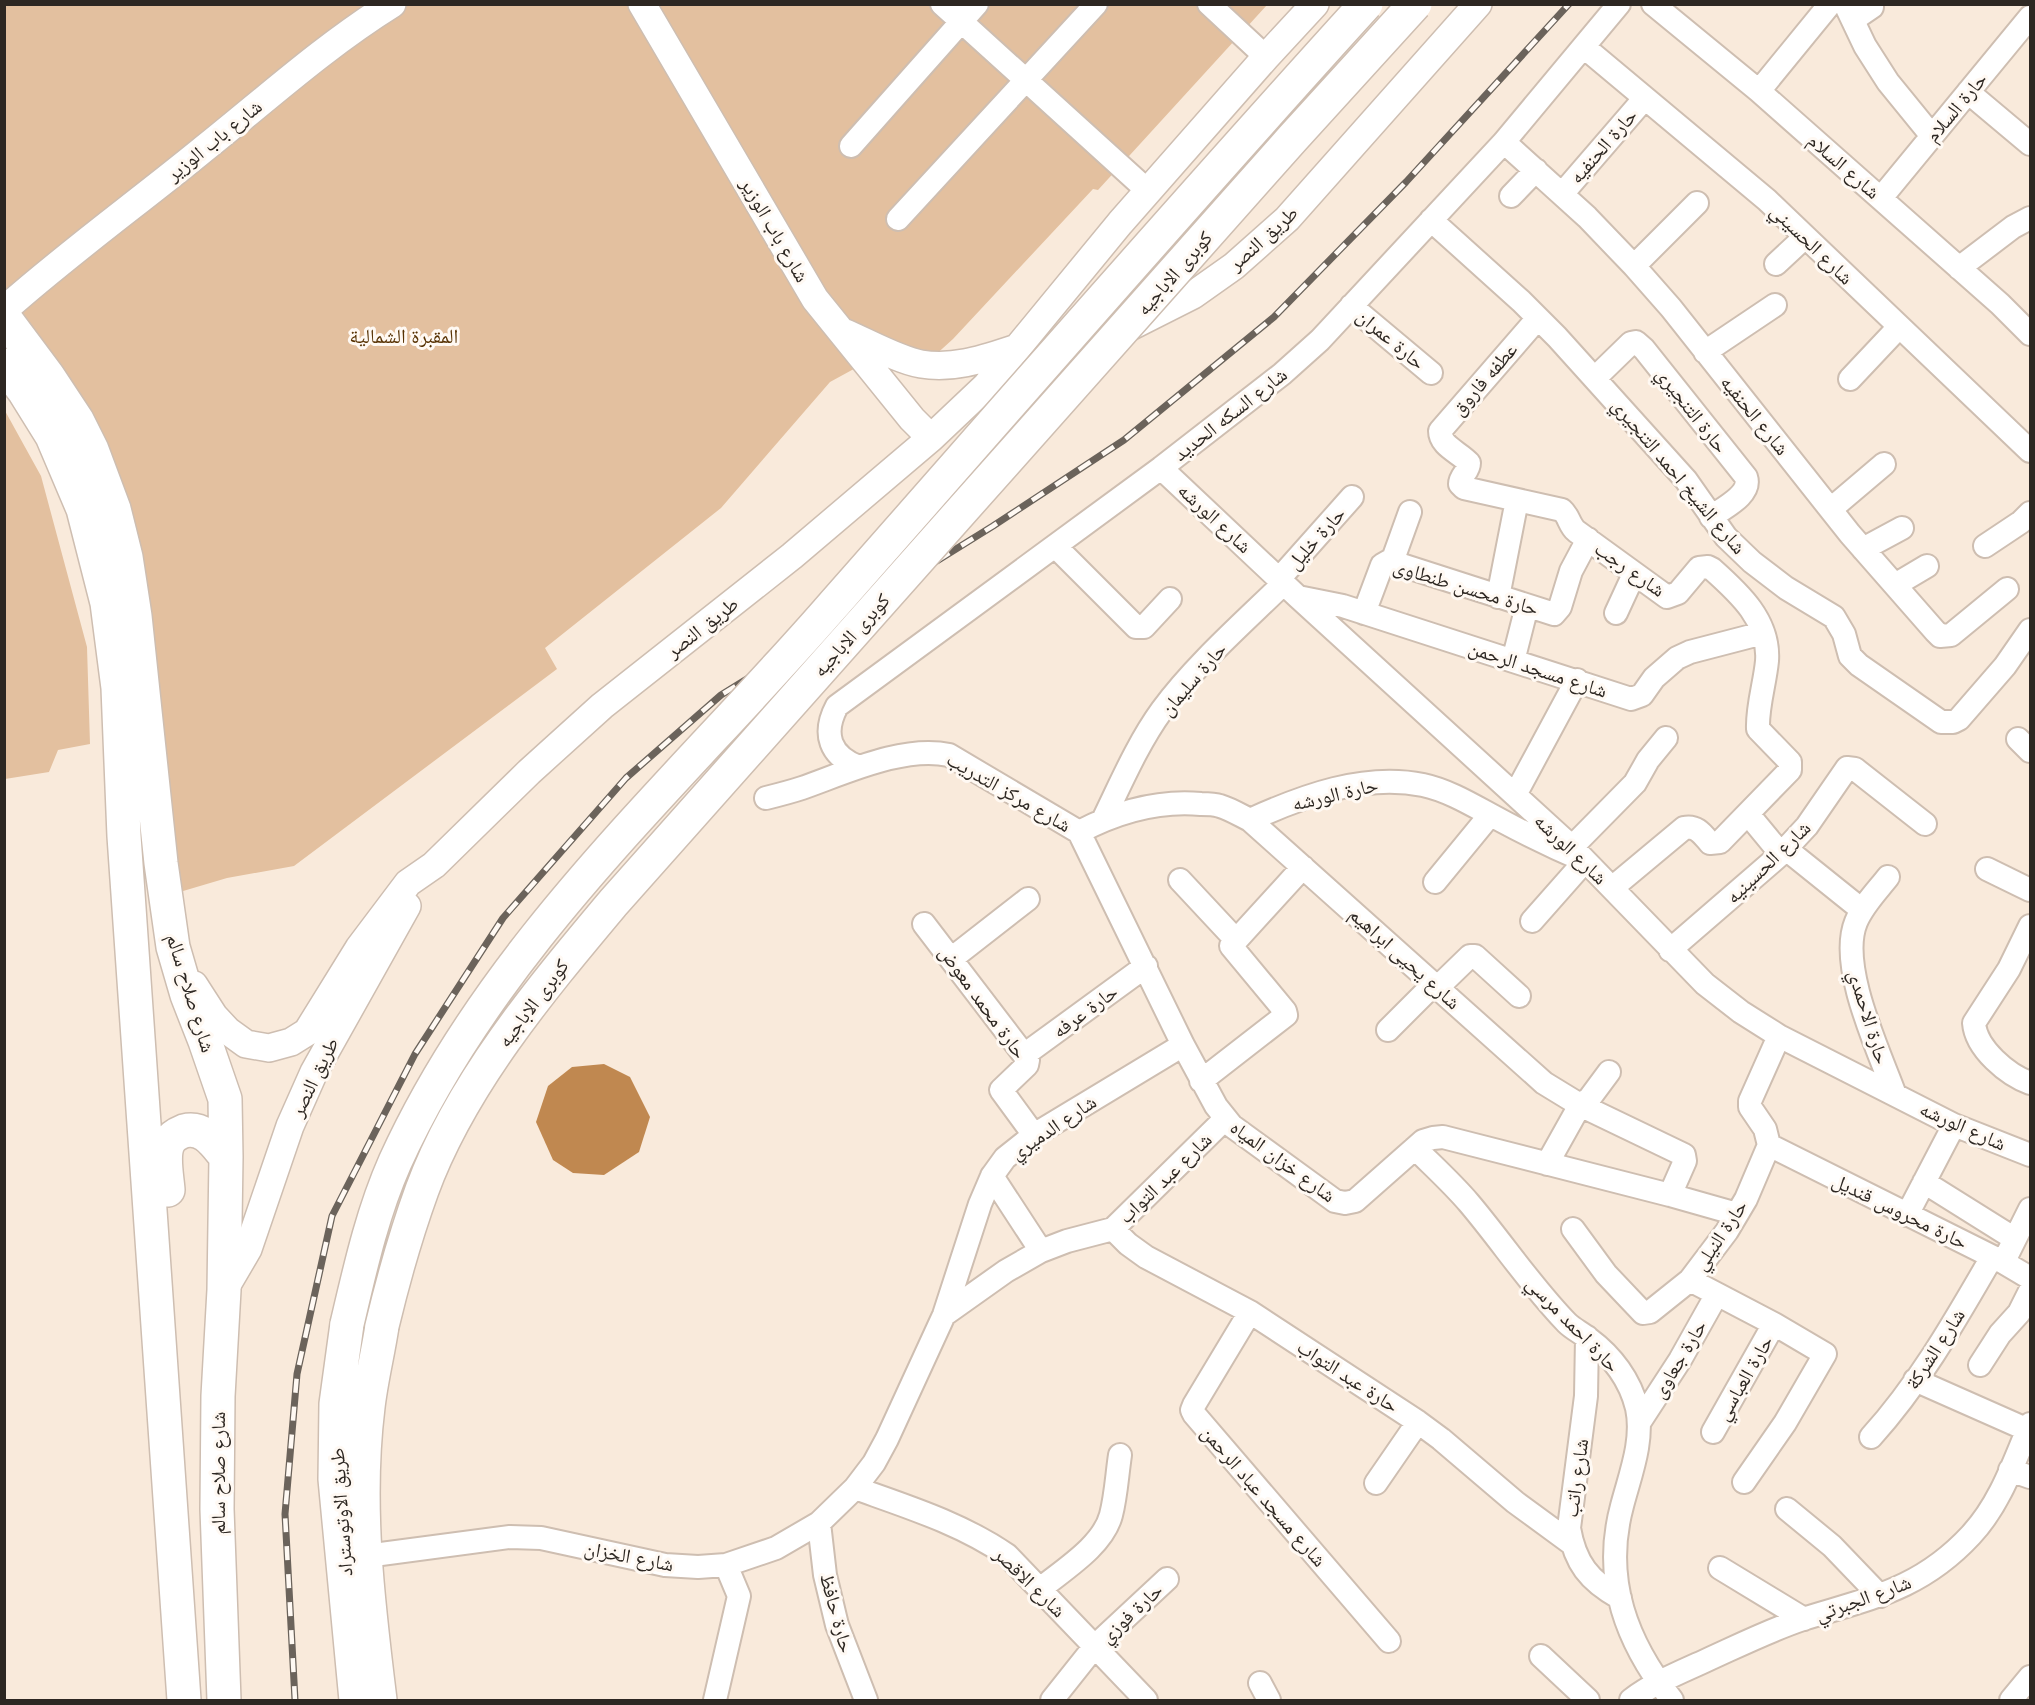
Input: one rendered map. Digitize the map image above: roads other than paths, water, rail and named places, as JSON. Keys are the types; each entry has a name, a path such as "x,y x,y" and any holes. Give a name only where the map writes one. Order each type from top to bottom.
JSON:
{"highway":[{"name":"كوبرى الاباجيه","path":"347,1324 373,1218 394,1164 440,1074 487,1002 541,930 612,847 823,617 1039,370 1366,4"},
{"name":"كوبرى الاباجيه","path":"382,1326 422,1189 443,1144 470,1094 505,1039 553,975 613,903 1292,139 1415,4"},
{"name":"شارع صلاح سالم","path":"4,317 25,377 83,509 107,603 118,688 124,836 184,1701"},
{"name":"شارع صلاح سالم","path":"25,377 77,420 92,450 114,509 126,557 144,693 161,863 174,947 187,995 225,1099 224,1290 218,1396 217,1509 224,1701"},
{"path":"154,1292 163,1273 168,1253 166,1153 169,1141 178,1133 190,1130 202,1132 226,1157"},
{"name":"طريق الاوتوستراد","path":"347,1324 336,1404 335,1479 356,1701"},
{"name":"طريق الاوتوستراد","path":"380,1701 370,1623 363,1480 368,1407 382,1326"}],"street":[{"name":"شارع باب الوزير","path":"4,310 39,279 296,74 361,24 392,4"},
{"name":"شارع باب الوزير","path":"642,4 815,299 912,419 931,438"},
{"path":"942,4 1148,191"},
{"path":"851,146 977,4"},
{"path":"898,219 1096,4"},
{"path":"1209,4 1266,57"},
{"name":"طريق النصر","path":"174,947 213,1016 246,1044 269,1048 291,1042 308,1032 359,948 408,883 424,873 602,706 792,556 931,438 986,386 1148,191 1315,4"},
{"name":"طريق النصر","path":"986,386 1042,368 1092,346 1193,295 1234,266 1287,219 1478,4"},
{"name":"شارع السكه الحديد","path":"859,767 847,762 837,754 831,743 830,724 837,706 1161,468 1282,374 1320,340 1504,142 1619,4"},
{"name":"شارع السلام","path":"1653,4 1881,198 2031,334"},
{"path":"1759,92 1830,4"},
{"path":"1872,7 1849,12 1869,54 1888,82 1932,136"},
{"name":"حارة السلام","path":"1881,198 2031,17"},
{"name":"شارع الحسيني","path":"1584,47 1734,172 2031,451"},
{"path":"1968,92 2031,144"},
{"name":"حارة الحنفيه","path":"1562,194 1644,99"},
{"name":"شارع الحنفيه","path":"1504,142 1562,194 1634,266 1863,549 1940,636 1952,635 2007,589"},
{"path":"1511,196 1536,170"},
{"path":"1634,266 1697,203"},
{"name":"شارع الشيخ احمد التنجيري","path":"1431,220 1538,318 1595,378 1686,480 1726,537 1752,562 1786,588 1834,617 1844,634 1850,656 1859,665 1941,722 1959,720 2029,634"},
{"path":"1959,268 2027,225"},
{"path":"1776,264 1805,237"},
{"path":"1705,352 1775,305"},
{"name":"حارة عمران","path":"1351,306 1431,373"},
{"name":"عطفه فاروق","path":"1443,442 1440,431 1443,426 1538,318"},
{"path":"1850,379 1899,327"},
{"path":"838,330 920,364 950,366 980,361 1018,348"},
{"name":"حارة التنجيري","path":"1595,378 1631,343 1636,342 1644,349 1748,483 1744,493 1711,517"},
{"name":"شارع رجب","path":"1443,442 1469,463 1460,481 1462,486 1562,510 1568,517 1572,528 1667,597 1678,592 1699,568 1708,567 1738,592 1753,611 1763,633 1767,658 1758,729 1790,762 1791,766 1790,770 1748,814"},
{"path":"1830,509 1884,464"},
{"name":"شارع الورشه","path":"1161,468 1579,854 1670,950 1705,984 1740,1012 1779,1036 1954,1125 2031,1155"},
{"name":"حارة خليل","path":"1287,586 1352,497"},
{"path":"1498,597 1517,500"},
{"path":"1392,562 1410,512"},
{"path":"1985,546 2027,524"},
{"path":"1863,549 1902,528"},
{"name":"حارة محسن طنطاوى","path":"1364,613 1382,564 1389,561 1548,614 1554,614 1558,612 1571,571 1588,539"},
{"path":"1055,546 1136,627 1143,627 1170,599"},
{"path":"1895,585 1927,566"},
{"path":"1616,614 1634,574"},
{"name":"شارع مسجد الرحمن","path":"1287,586 1342,606 1631,699 1642,695 1665,667 1677,658 1690,652 1763,633"},
{"name":"حارة سليمان","path":"1104,820 1132,761 1162,710 1198,669 1287,586"},
{"path":"1513,661 1527,606"},
{"path":"1515,795 1577,680"},
{"path":"1532,921 1666,738"},
{"name":"شارع مركز التدريب","path":"766,798 800,789 859,767 921,752 935,752 949,755 1079,832"},
{"name":"شارع الحسينيه","path":"1670,950 1784,851 1807,826 1847,768 1855,769 1925,824"},
{"name":"حارة الورشه","path":"1250,820 1289,803 1322,793 1371,783 1396,782 1424,785 1441,791 1543,843 1579,854"},
{"name":"شارع يحيى ابراهيم","path":"1079,832 1104,820 1157,805 1186,802 1220,806 1250,820 1544,1083 1580,1105 1684,1155 1685,1161 1670,1195"},
{"path":"1612,888 1684,828 1699,830 1710,843 1717,843 1748,814 1784,851 1862,910"},
{"path":"1435,882 1490,815"},
{"name":"شارع خزان المياه","path":"1079,832 1201,1081 1225,1119 1326,1196 1345,1203 1355,1201 1423,1141 1443,1137 1737,1214"},
{"path":"1201,1081 1286,1015 1231,948 1303,867"},
{"path":"1987,869 2031,890"},
{"name":"طريق النصر","path":"224,1290 248,1249 290,1126 314,1072 424,873"},
{"name":"حارة الاحمدي","path":"1888,877 1862,910 1855,924 1851,946 1852,968 1895,1095"},
{"path":"1180,880 1236,940"},
{"path":"951,959 1028,899"},
{"name":"حارة محمد معوض","path":"924,924 1029,1063 1001,1090 1034,1135"},
{"path":"2031,926 2009,969 1974,1023 1979,1038 2001,1067 2017,1078 2031,1083"},
{"path":"1388,1030 1470,956 1475,956 1519,996"},
{"name":"حارة عرفه","path":"1024,1055 1146,966"},
{"path":"1769,1145 1765,1129 1750,1107 1750,1101 1779,1036"},
{"name":"شارع الدميري","path":"944,1315 980,1204 992,1176 1005,1158 1034,1135 1183,1045"},
{"path":"1547,1164 1580,1105 1590,1099 1609,1072"},
{"name":"شارع عبد التواب","path":"944,1315 1006,1271 1041,1251 1067,1240 1113,1229 1225,1119"},
{"path":"1907,1215 1954,1125"},
{"name":"حارة النيلي","path":"1573,1229 1606,1274 1643,1313 1650,1312 1690,1280 1727,1231 1746,1199 1769,1145"},
{"name":"حارة محروس قنديل","path":"1769,1145 2031,1278"},
{"name":"حارة احمد مرسي","path":"1415,1148 1469,1203 1568,1324 1605,1352 1629,1383 1639,1423 1635,1460 1616,1535 1615,1561 1620,1598 1632,1638 1643,1661 1672,1701"},
{"path":"992,1176 1041,1251"},
{"path":"1924,1182 2015,1239"},
{"name":"شارع الشركة","path":"1870,1437 1915,1380 1997,1259 2015,1239 2031,1209"},
{"name":"حارة عبد التواب","path":"1113,1229 1128,1244 1164,1268 1250,1312 1418,1422 1441,1438 1515,1502 1571,1543"},
{"path":"1690,1280 1824,1352 1825,1357 1785,1423 1744,1482"},
{"path":"1980,1365 2000,1334 2019,1313 2031,1292"},
{"name":"حارة جعاوى","path":"1639,1423 1680,1360 1717,1294"},
{"name":"شارع مسجد عباد الرحمن","path":"1250,1312 1192,1410 1389,1641"},
{"name":"شارع الخزان","path":"366,1556 510,1537 541,1538 665,1566 698,1567 726,1564 776,1548 819,1523 855,1488 874,1463 944,1315"},
{"name":"حارة العباسي","path":"1713,1432 1774,1324"},
{"name":"شارع راتب","path":"1587,1337 1583,1426 1570,1513 1571,1543 1578,1560 1589,1576 1603,1589 1620,1598"},
{"path":"1915,1380 2029,1427"},
{"path":"1376,1483 1418,1422"},
{"name":"شارع الجبرتي","path":"1631,1701 1658,1683 1771,1631 1880,1596 1914,1581 1945,1560 1972,1534 2020,1474 2029,1427"},
{"path":"1040,1589 1090,1548 1103,1534 1111,1517 1120,1455"},
{"name":"شارع الاقصر","path":"855,1488 957,1525 983,1538 1007,1555 1146,1701"},
{"path":"1787,1509 1832,1546 1880,1596"},
{"name":"حارة حافظ","path":"819,1523 825,1575 837,1625 866,1701"},
{"path":"715,1701 739,1596 726,1564"},
{"path":"1720,1568 1804,1619"},
{"name":"حارة فوزي","path":"1052,1701 1095,1646 1167,1579"},
{"path":"1541,1656 1588,1701"},
{"path":"2011,1701 2031,1677"}],"railway":[{"path":"295,1700 285,1514 297,1374 332,1216 415,1054 503,918 626,778 721,695 993,526 1124,440 1274,317 1406,182 1569,4"}],"park label":[{"name":"المقبرة الشمالية","path":"404,336"}]}
